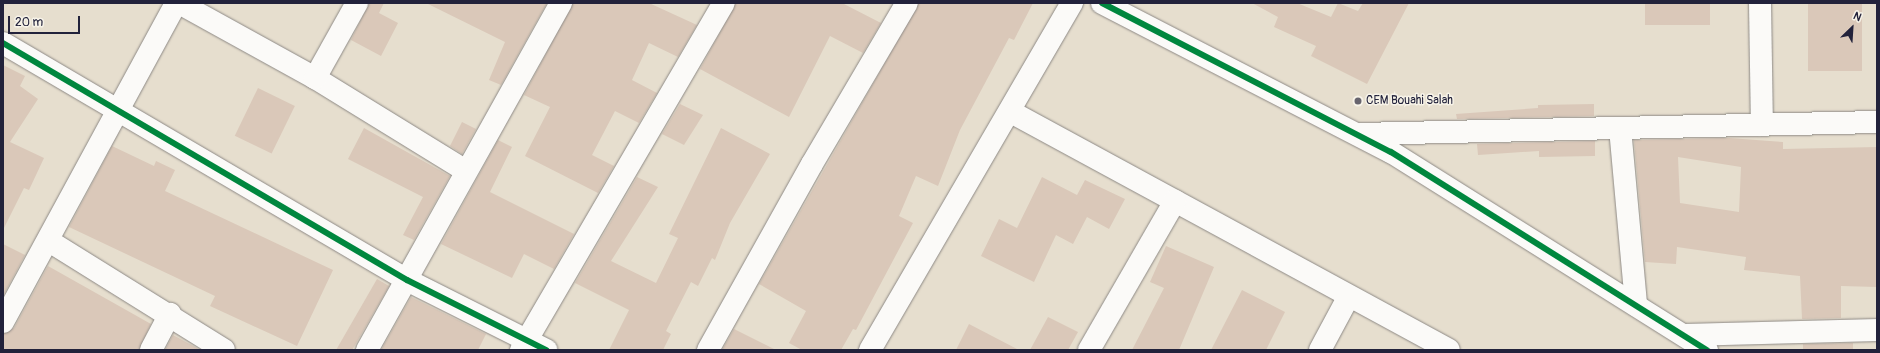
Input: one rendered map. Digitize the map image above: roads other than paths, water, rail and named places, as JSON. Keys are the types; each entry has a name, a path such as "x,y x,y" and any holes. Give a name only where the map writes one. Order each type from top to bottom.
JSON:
{"street":[{"path":"3,322 49,242 176,3"},
{"path":"179,3 315,78 466,170"},
{"path":"315,78 357,3"},
{"path":"367,350 407,280 466,170 561,3"},
{"path":"524,345 724,3"},
{"path":"708,350 812,164 908,3"},
{"path":"870,350 1011,112 1072,3"},
{"path":"1102,3 1357,134 1707,350"},
{"path":"1760,3 1762,125"},
{"path":"3,43 119,109 407,280 524,345 546,350"},
{"path":"1011,112 1449,350"},
{"path":"1357,134 1877,122"},
{"path":"1620,128 1636,305"},
{"path":"1088,350 1175,201"},
{"path":"49,242 170,314 224,350"},
{"path":"1320,350 1349,296"},
{"path":"151,350 170,314"},
{"path":"1686,336 1877,330"}],"place":[{"name":"CEM Bouahi Salah","path":"1358,101"}]}
